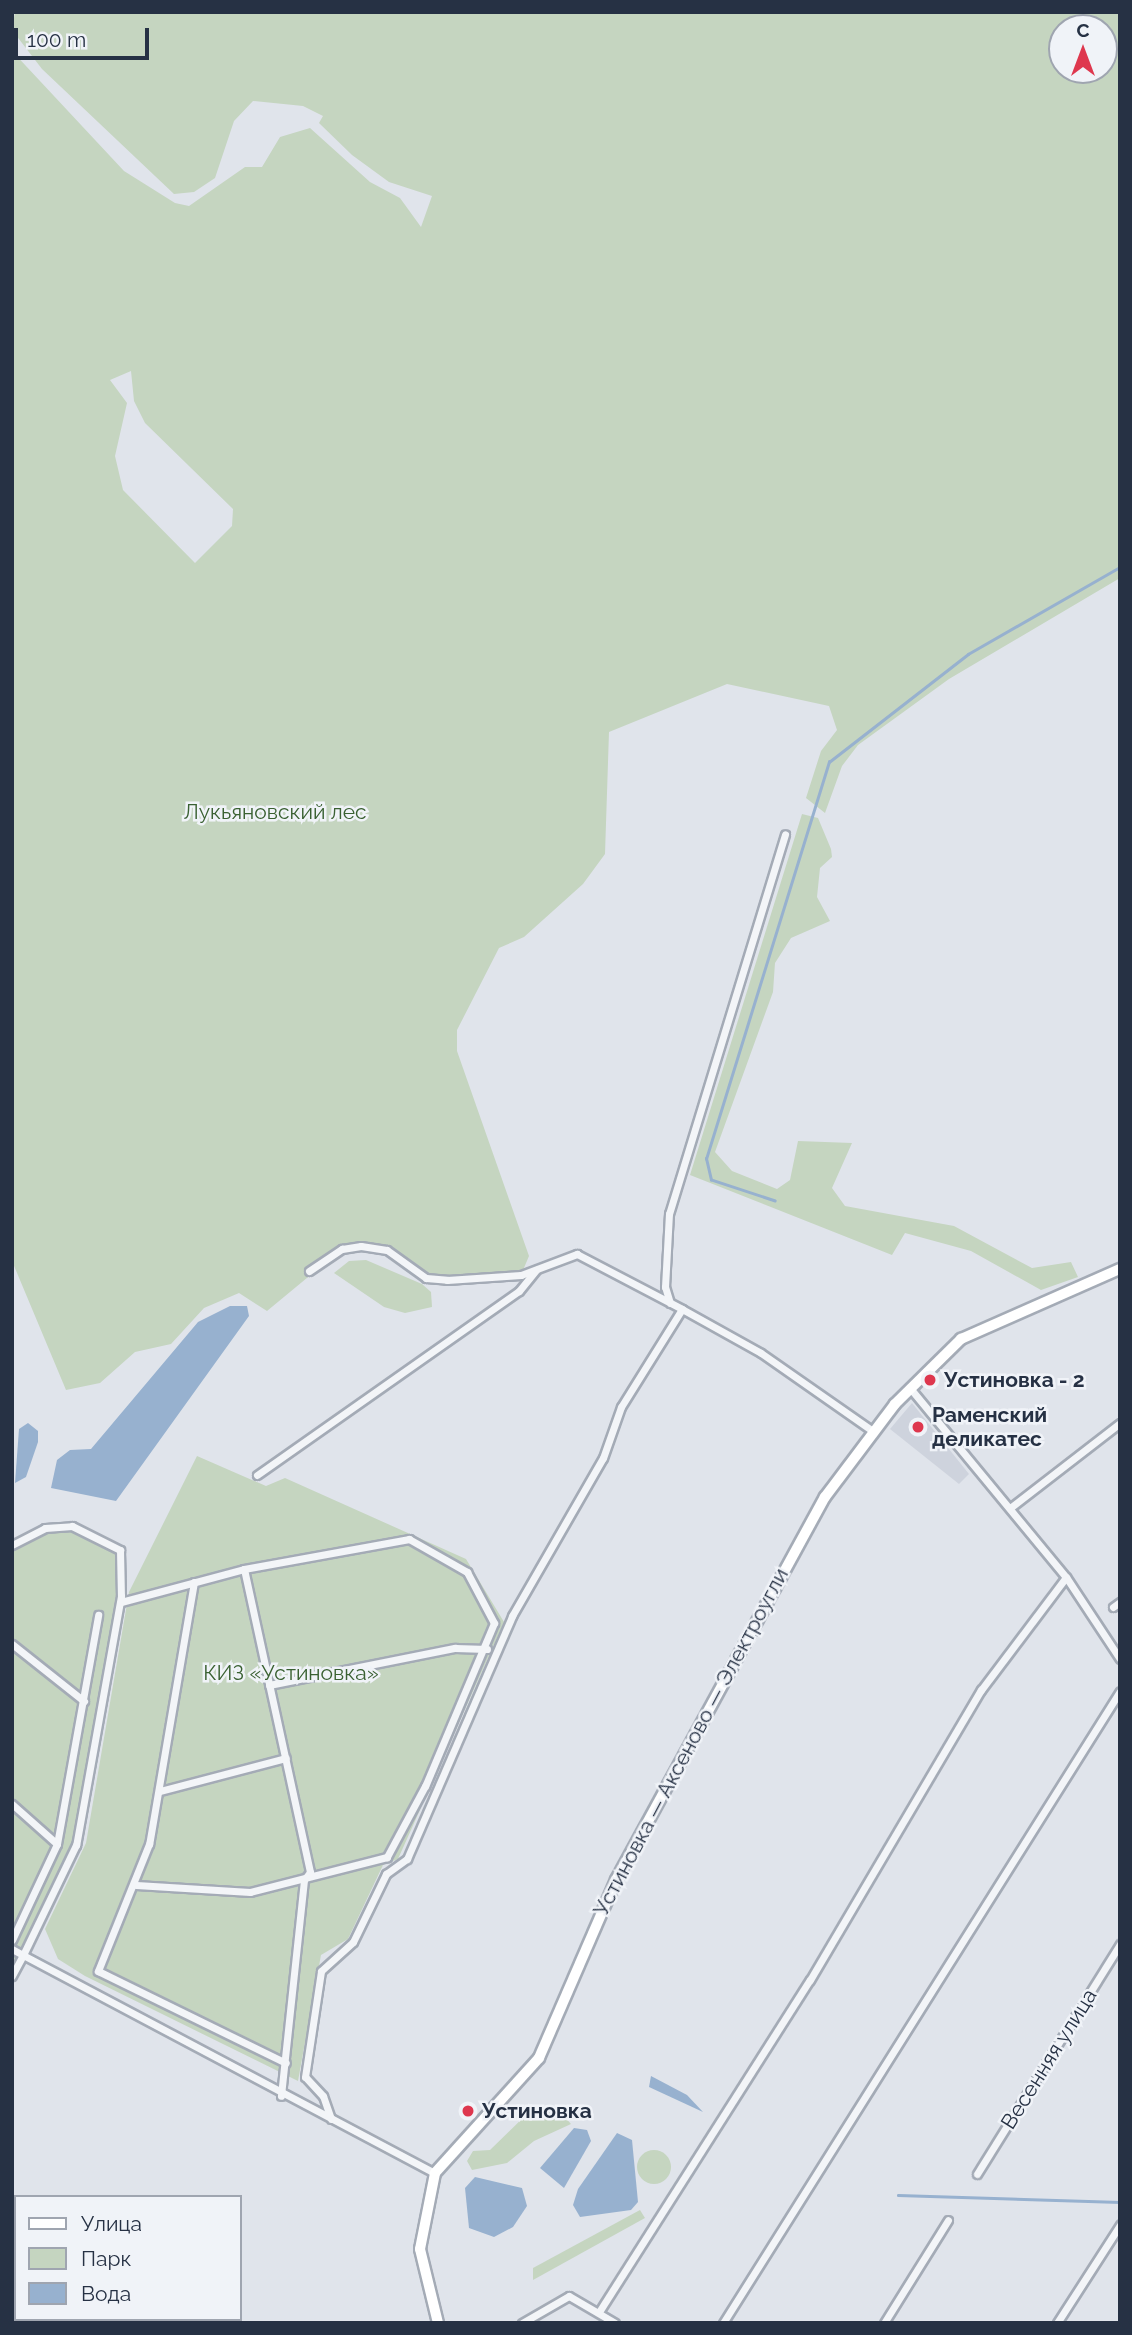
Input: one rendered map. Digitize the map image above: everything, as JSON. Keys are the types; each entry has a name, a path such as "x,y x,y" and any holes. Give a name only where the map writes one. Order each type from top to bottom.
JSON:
{"main road":[{"name":"Устиновка — Аксеново — Электроугли","path":"435,2173 539,2057 616,1880 765,1598 873,1431 910,1388 961,1339 1120,1269"},
{"path":"435,2173 420,2249 438,2323"}],"street":[{"path":"670,1303 665,1287 669,1214 785,834"},
{"path":"309,1271 342,1249 361,1246 387,1250 426,1278 536,1269 577,1254 761,1353 873,1431"},
{"path":"257,1475 519,1291 536,1269"},
{"path":"331,2119 323,2096 305,2077 321,1971 353,1942 386,1874 407,1859 512,1616 603,1458 621,1407 682,1309"},
{"path":"910,1388 1066,1577 1120,1659"},
{"path":"1010,1508 1120,1423"},
{"path":"12,1545 45,1528 72,1526 120,1550 121,1602 76,1845 12,1976"},
{"path":"121,1602 244,1569 409,1539 467,1572 494,1623 487,1648 395,1851 332,1873 310,1872 250,1892 136,1885"},
{"path":"244,1569 310,1872 304,1880 281,2096"},
{"path":"599,2312 810,1980 981,1690 1066,1577"},
{"path":"194,1582 160,1791 136,1885 100,1975 286,2063"},
{"path":"12,1940 57,1844 98,1615"},
{"path":"12,1644 84,1701"},
{"path":"269,1685 456,1648 487,1648"},
{"path":"723,2323 1120,1691"},
{"path":"160,1791 286,1758"},
{"path":"12,1804 57,1844"},
{"name":"Весенняя улица","path":"977,2174 1120,1944"},
{"path":"12,1949 281,2096 435,2173"},
{"path":"884,2323 948,2220"},
{"path":"1057,2323 1120,2225"},
{"path":"522,2323 569,2296 615,2323"}],"shaded area":[{"path":"912,1403 969,1474 959,1484 890,1429"}],"green space":[{"name":"Лукьяновский лес","path":"15,12 1120,12 1120,578 949,679 858,745 842,766 825,813 806,798 821,751 837,730 829,706 727,684 609,732 605,854 583,884 524,937 499,948 457,1030 457,1051 529,1256 521,1275 426,1278 387,1250 342,1249 267,1311 239,1293 204,1308 171,1344 135,1352 100,1383 66,1390 12,1261 12,51 124,171 175,203 189,206 245,167 262,167 280,137 310,128 370,182 400,198 421,227 432,196 389,182 352,155 319,123 323,116 303,106 253,101 234,121 215,178 194,192 174,194 42,69 12,30","holes":["131,371 134,401 145,423 233,509 232,526 195,563 123,490 115,456 127,403 110,380"]},
{"path":"802,814 818,818 831,849 832,857 820,868 817,897 830,921 791,938 775,963 773,992 715,1152 732,1171 777,1189 790,1180 798,1141 852,1143 832,1188 845,1206 954,1226 1032,1268 1071,1262 1078,1277 1041,1290 971,1251 905,1233 892,1255 690,1175"},
{"path":"366,1260 422,1284 431,1292 432,1307 405,1313 384,1307 334,1273 349,1261"},
{"name":"КИЗ «Устиновка»","path":"197,1456 266,1486 285,1478 466,1559 504,1622 398,1859 383,1865 348,1939 321,1955 298,2081 85,1976 58,1959 45,1929 86,1843 129,1592"},
{"path":"72,1526 120,1550 121,1602 76,1845 12,1976 12,1545 45,1528"},
{"path":"532,2109 563,2115 571,2124 534,2141 507,2163 472,2170 467,2161 473,2151 490,2150"},
{"path":"654,2150 666,2155 671,2167 666,2179 654,2184 642,2179 637,2167 642,2155"},
{"path":"640,2210 645,2218 533,2280 533,2268"}],"water":[{"path":"230,1306 247,1306 249,1316 116,1501 51,1488 57,1460 70,1450 91,1449 198,1322"},
{"path":"28,1423 38,1431 38,1442 26,1477 15,1483 19,1429"},
{"path":"651,2076 687,2095 703,2112 649,2087"},
{"path":"574,2128 587,2130 591,2141 564,2188 540,2168"},
{"path":"617,2133 632,2140 638,2202 631,2210 580,2217 573,2205 578,2189"},
{"path":"475,2177 522,2188 527,2206 513,2227 494,2237 469,2228 465,2188"}],"waterway":[{"path":"775,1201 711,1180 706,1159 829,762 968,654 1120,567"},
{"path":"898,2195 1120,2202"}],"place":[{"name":"Устиновка - 2","path":"930,1380"},
{"name":"Раменский деликатес","path":"918,1427"},
{"name":"Устиновка","path":"468,2111"}]}
